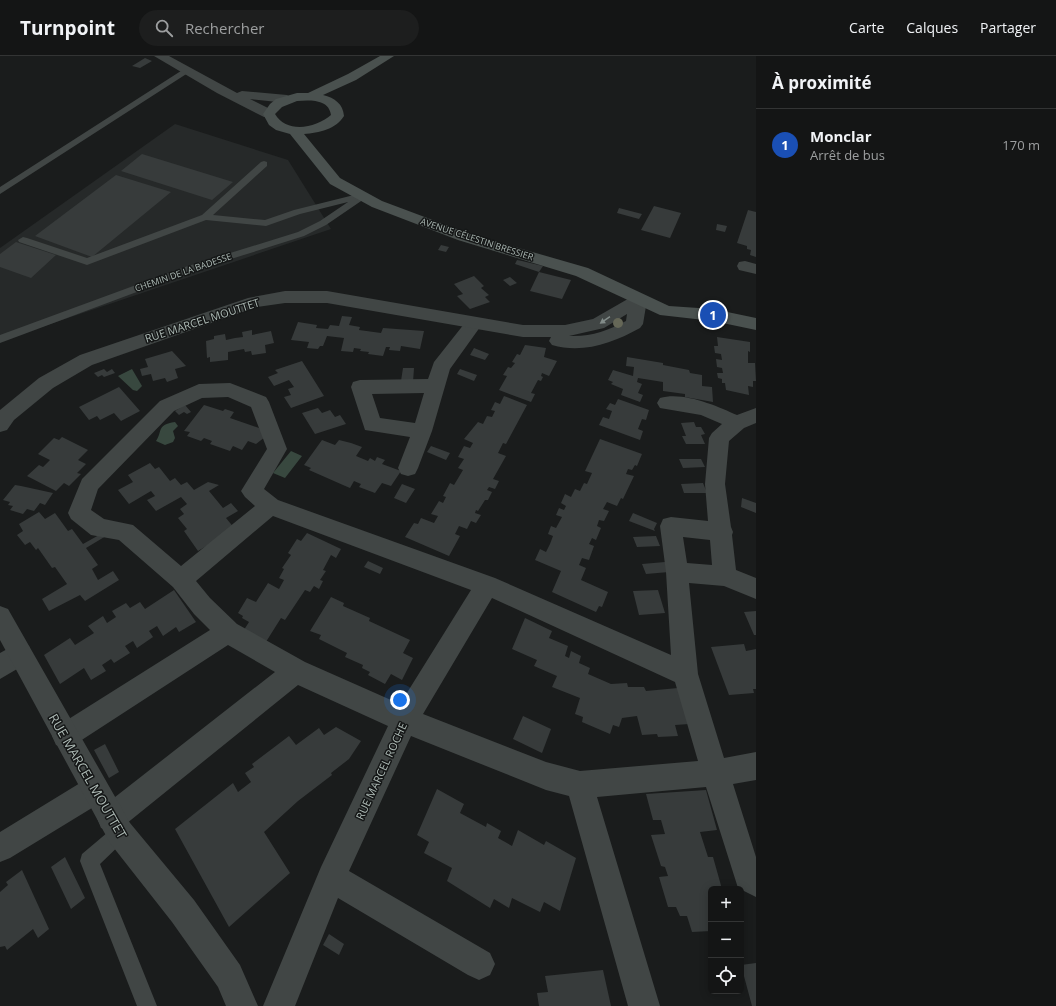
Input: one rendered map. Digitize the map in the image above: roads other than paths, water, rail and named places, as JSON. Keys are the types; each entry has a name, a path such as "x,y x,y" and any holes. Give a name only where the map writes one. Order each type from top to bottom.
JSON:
{"main road":[{"path":"309,96 320,98 335,105 338,110 338,116 326,126 311,130 294,130 276,124 271,119 269,114 272,108 278,103 287,99 309,96 352,77 388,56"},
{"path":"335,105 337,99 352,77"},
{"name":"AVENUE CÉLESTIN BRESSIER","path":"324,165 321,147 326,126"},
{"name":"AVENUE CÉLESTIN BRESSIER","path":"294,130 324,165 335,181 362,197 400,213 464,237 582,272 639,300 666,311 713,315 756,324"},
{"path":"639,300 661,296 756,312"}],"street":[{"path":"160,56 269,114"},
{"path":"222,90 259,97 287,99"},
{"name":"RUE MARCEL MOUTTET","path":"0,425 7,415 46,383 86,360 254,302 285,297 327,298 523,331 549,339 570,343 598,342 634,324 639,300"},
{"path":"408,468 422,431 441,367 474,323"},
{"path":"422,431 372,425 360,387 435,386"},
{"path":"685,674 487,585 270,506 252,491 277,449 259,402 230,390 199,391 167,406 131,440 89,486 79,513 99,528 125,532 181,580 202,606 228,632 296,671 405,720 546,776 580,785 715,773 756,766"},
{"path":"667,403 704,408 747,420"},
{"path":"725,576 722,532 715,484 719,438 747,420"},
{"path":"181,580 270,506"},
{"path":"722,532 671,526 685,674 748,878 756,882"},
{"path":"676,572 725,576 756,589"},
{"name":"RUE MARCEL ROCHE","path":"279,1006 331,877 405,720 487,585"},
{"name":"RUE MARCEL MOUTTET","path":"0,617 10,661 65,736 115,825 191,923 229,976 242,1006"},
{"path":"65,736 228,632"},
{"path":"115,825 296,671"},
{"path":"580,785 644,1006"},
{"path":"0,848 95,790"},
{"path":"331,877 479,964"}],"lane":[{"path":"0,191 187,71"},
{"path":"23,240 87,262 205,217 264,164"},
{"path":"205,217 266,223 297,212 362,197"},
{"name":"CHEMIN DE LA BADESSE","path":"0,339 189,269 301,234 323,223 362,197"},
{"path":"115,825 89,861 148,1006"}],"place":[{"name":"Monclar","path":"713,315"}]}
